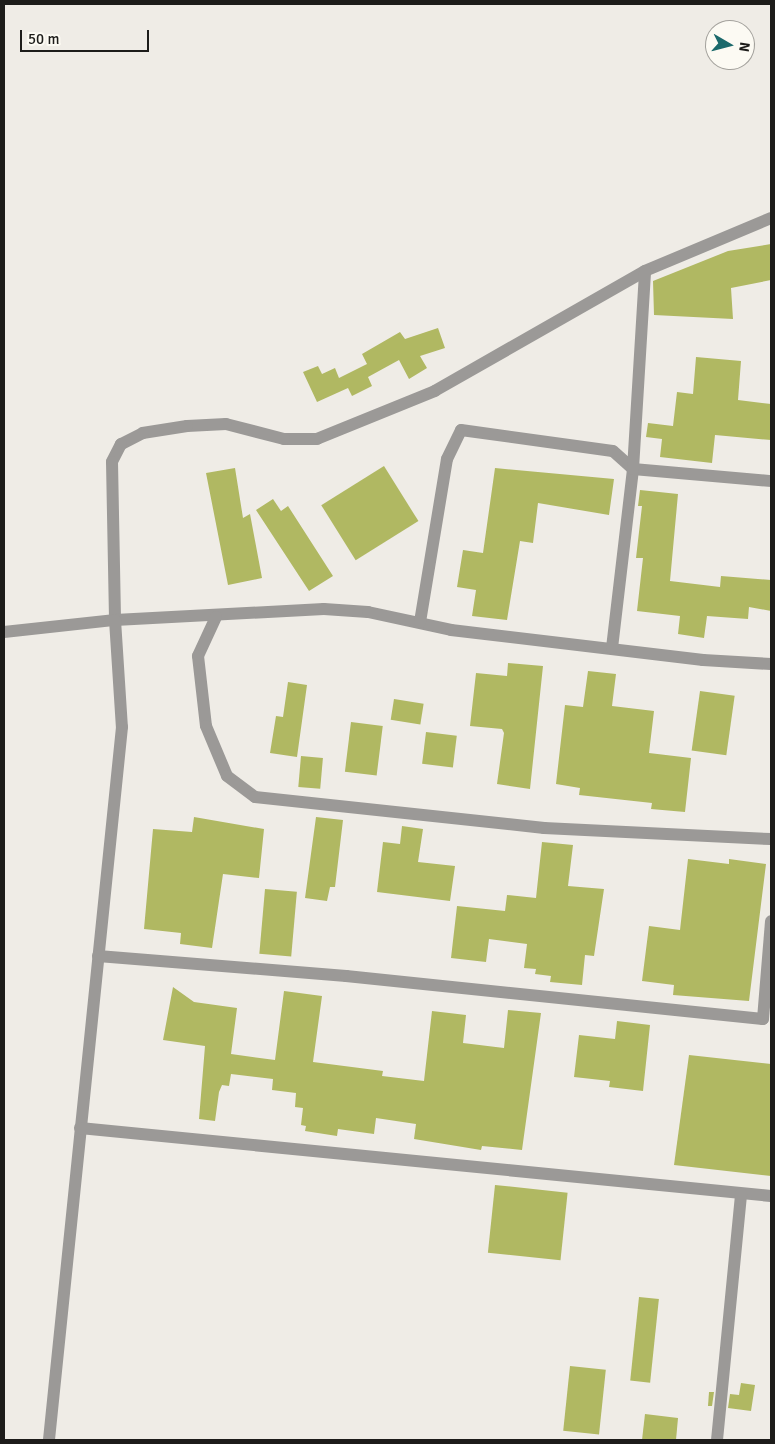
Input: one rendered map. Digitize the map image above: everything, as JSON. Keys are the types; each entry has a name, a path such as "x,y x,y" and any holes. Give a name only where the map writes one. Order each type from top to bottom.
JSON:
{"street":[{"path":"49,1440 122,728 115,620 112,462 121,444 143,432 226,424 284,439 316,439 434,391 645,271 771,218"},
{"path":"612,648 633,469 645,271"},
{"path":"420,622 447,459 461,430 613,451 633,469 771,481"},
{"path":"4,632 115,620 216,617 324,609 368,612 451,630 771,664"},
{"path":"216,617 198,656 206,726 227,776 255,798 544,828 771,840"},
{"path":"98,956 346,976 763,1020 771,921"},
{"path":"80,1128 771,1196"},
{"path":"717,1440 741,1194"}],"building":[{"path":"771,244 771,280 731,288 733,319 654,315 653,281 728,251"},
{"path":"438,328 445,348 420,356 427,368 409,379 399,360 368,377 372,386 352,396 348,388 317,402 303,372 318,366 322,374 335,368 339,378 367,364 362,354 400,332 405,339"},
{"path":"696,357 741,361 738,400 771,404 771,440 715,435 712,463 660,457 662,439 646,437 648,423 673,426 677,392 693,394"},
{"path":"384,466 418,521 356,560 321,505"},
{"path":"235,468 243,518 250,514 262,578 228,585 206,473"},
{"path":"495,468 614,479 609,515 538,503 533,543 520,541 507,620 472,616 476,590 457,587 463,550 483,553"},
{"path":"640,490 678,494 670,581 720,587 721,576 771,580 771,611 749,607 748,619 707,616 704,638 678,634 680,616 637,611 643,558 636,558 642,506 638,506"},
{"path":"273,499 281,511 288,506 333,576 309,591 256,510"},
{"path":"508,663 543,666 530,789 497,784 504,733 502,729 470,726 476,673 507,676"},
{"path":"588,671 616,674 612,706 654,711 649,753 691,758 685,812 651,809 652,803 579,795 580,788 556,784 565,705 583,707"},
{"path":"288,682 307,685 297,757 270,753 276,716 283,717"},
{"path":"700,691 735,696 726,755 692,750"},
{"path":"394,699 424,704 420,724 391,720"},
{"path":"351,722 383,726 377,776 345,772"},
{"path":"426,732 457,736 453,768 422,764"},
{"path":"301,756 323,758 320,789 298,787"},
{"path":"194,817 264,829 259,878 223,874 212,948 180,944 181,933 144,929 153,829 192,832"},
{"path":"316,817 343,820 335,887 330,887 327,901 305,898"},
{"path":"402,826 423,829 418,862 455,866 450,901 377,892 383,842 400,844"},
{"path":"542,842 573,845 568,886 604,889 594,956 585,955 582,985 550,982 551,976 535,974 536,969 524,968 527,944 489,939 486,962 451,958 457,906 505,911 507,895 536,898"},
{"path":"688,859 729,864 729,859 766,864 749,1001 673,995 674,985 642,981 649,926 680,930"},
{"path":"265,889 297,892 291,957 259,954"},
{"path":"173,987 194,1002 237,1008 231,1054 275,1060 284,991 322,996 313,1062 383,1071 382,1076 424,1081 432,1011 466,1015 463,1043 504,1048 508,1010 541,1013 522,1150 482,1146 481,1150 414,1139 416,1124 376,1118 374,1134 338,1129 337,1136 305,1131 306,1126 301,1125 303,1108 295,1107 296,1093 272,1090 273,1079 231,1074 229,1086 222,1085 219,1092 215,1121 199,1119 205,1046 163,1040"},
{"path":"617,1021 650,1025 643,1091 609,1087 610,1081 574,1077 579,1035 615,1039"},
{"path":"689,1055 771,1064 771,1176 674,1165"},
{"path":"495,1185 568,1193 560,1260 488,1253"},
{"path":"639,1297 659,1299 650,1383 630,1381"},
{"path":"570,1366 606,1370 599,1434 563,1431"},
{"path":"741,1383 755,1385 751,1411 728,1408 730,1394 739,1395"},
{"path":"709,1392 714,1392 712,1406 708,1406"},
{"path":"645,1414 678,1418 676,1440 642,1440"}]}
